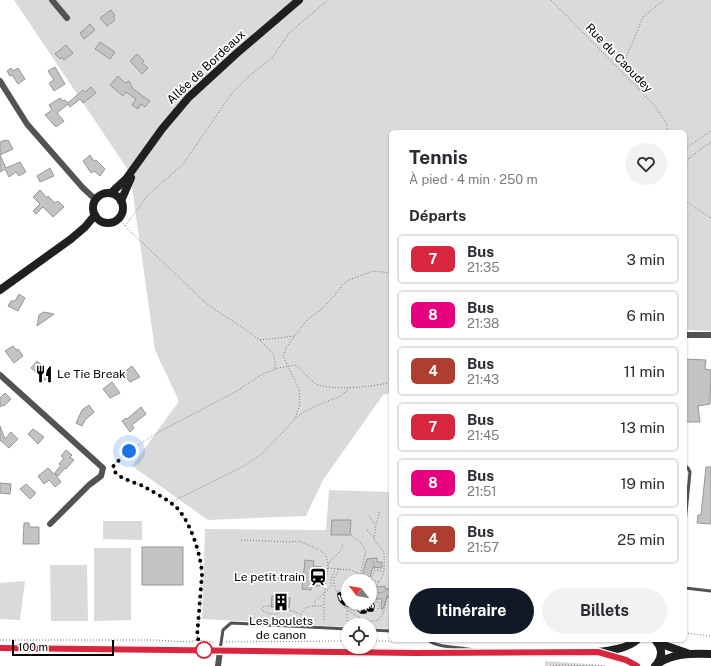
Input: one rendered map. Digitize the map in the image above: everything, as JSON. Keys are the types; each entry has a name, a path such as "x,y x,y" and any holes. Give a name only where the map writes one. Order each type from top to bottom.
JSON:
{"main road":[{"name":"Allée de Bordeaux","path":"111,194 123,183 162,129 189,97 237,53 299,0"},
{"name":"Allée de Bordeaux","path":"121,201 140,159"},
{"path":"70,239 91,228 105,223 113,223 119,219 123,209 121,201 116,195 101,195 96,200 94,205 95,215 100,221 105,223"},
{"path":"0,290 70,239 85,227 95,215"},
{"path":"0,648 220,646 415,653 598,652 619,649 635,642"},
{"path":"635,642 630,650 630,655 636,665"},
{"path":"656,665 661,655 661,650 657,642"},
{"path":"659,642 688,653"},
{"path":"598,652 626,660 636,665"},
{"path":"656,665 665,659 688,653 711,654"}],"street":[{"path":"52,0 67,18"},
{"path":"0,81 27,124 83,188 96,200"},
{"path":"687,335 711,335"},
{"path":"0,375 102,468 102,476 89,485 50,524"},
{"path":"218,666 220,646"}],"lane":[{"path":"687,467 690,472 687,502"},
{"path":"687,588 711,591"},
{"path":"220,646 222,630 231,623 341,629"},
{"path":"377,630 389,631"},
{"path":"431,642 440,646 465,648 484,652"}],"path":[{"path":"125,226 148,195 163,180 183,164 232,93 249,76 272,58 290,32 328,0"},
{"name":"Rue du Caoudey","path":"551,0 655,106 663,117 668,130"},
{"path":"643,94 623,65 643,17 664,0"},
{"path":"687,148 711,131"},
{"path":"687,161 711,142"},
{"path":"687,202 711,218"},
{"path":"119,219 206,303 264,343 275,360 275,369"},
{"path":"295,419 300,404 299,389 293,375 286,366 283,356 286,346 307,320 323,308 343,284 349,280 373,271 389,273"},
{"path":"260,340 295,336"},
{"path":"197,640 202,588 202,565 190,529 177,508 171,502 143,486 116,474 114,465 129,451 159,432 235,392 261,374 275,369 295,365 310,380 318,384 338,388 380,385 389,383"},
{"path":"171,502 194,492 247,464 262,454 295,419 313,407 340,397 350,388"},
{"path":"374,539 380,510"},
{"path":"369,516 376,525"},
{"path":"367,530 384,551 384,566 379,582"},
{"path":"351,535 361,543 366,551 360,574"},
{"path":"241,540 299,541 320,550 326,555 328,564 324,624"},
{"path":"328,564 342,549 343,543"},
{"path":"373,562 375,570 373,574"},
{"path":"327,568 351,570 359,574"},
{"path":"314,606 315,601 331,587 331,579 335,569"},
{"path":"339,569 334,583 341,602"},
{"path":"375,570 383,572"},
{"path":"337,590 341,590"},
{"path":"377,592 383,593 385,590 389,591"},
{"path":"383,593 386,596"},
{"path":"349,610 363,619 373,622 380,619 385,606 386,596"},
{"path":"377,602 380,603 378,609"},
{"path":"274,604 273,606 265,606 261,609 265,612 273,614 278,614 281,609 301,614"},
{"path":"283,610 284,605"},
{"path":"300,623 301,614 308,606 324,606"},
{"path":"687,633 711,636"},
{"path":"0,640 155,640 188,642 197,640 220,646 341,641"},
{"path":"377,641 389,641"},
{"path":"550,666 602,666"}],"shaded area":[{"path":"14,0 711,0 711,331 687,330 687,130 389,130 389,394 383,395 323,480 306,516 208,520 132,466 179,401 155,350 130,173"},
{"path":"329,490 389,492 389,629 377,628 377,618 341,618 341,627 202,619 205,529 326,530"},
{"path":"103,521 142,521 142,540 103,539"},
{"path":"94,548 131,548 131,620 94,621"},
{"path":"50,565 87,565 88,621 51,621"},
{"path":"25,581 20,620 0,619 0,583"},
{"path":"545,661 605,665 606,666 545,666"}],"building":[{"path":"111,10 115,16 113,17 115,20 107,26 100,18"},
{"path":"90,24 95,30 84,39 80,33"},
{"path":"100,42 115,52 110,59 95,49"},
{"path":"66,45 73,53 64,60 62,57 60,59 55,54"},
{"path":"137,54 144,61 142,63 148,68 142,74 130,61"},
{"path":"55,67 65,84 54,91 49,83 54,80 48,71"},
{"path":"11,68 13,71 18,68 25,79 18,84 12,75 10,76 7,71"},
{"path":"118,76 125,83 129,81 133,89 150,101 145,107 141,104 138,109 132,105 136,99 126,92 123,96 110,85"},
{"path":"91,87 96,93 83,103 80,99 70,107 68,104 57,113 64,121 56,127 45,115 52,110 49,105 60,98 68,103 83,90 85,92"},
{"path":"8,140 13,149 0,155 0,142"},
{"path":"0,155 6,168 20,162 26,172 19,176 16,172 9,177 5,169 0,172"},
{"path":"90,155 94,161 96,160 105,169 100,176 94,171 91,173 83,161"},
{"path":"50,168 54,176 40,182 37,176"},
{"path":"40,190 47,198 48,196 55,203 58,201 64,207 53,217 43,207 36,214 33,211 40,204 33,197"},
{"path":"19,294 25,298 18,311 8,306 11,301 15,301"},
{"path":"44,312 54,314 37,326 39,315"},
{"path":"13,346 16,350 18,349 23,356 14,363 5,351"},
{"path":"687,359 706,360 705,369 711,370 710,404 698,406 700,422 687,422"},
{"path":"37,361 52,374 41,384 37,373 31,368"},
{"path":"132,366 140,377 130,382 123,373"},
{"path":"112,382 120,393 110,398 103,389"},
{"path":"5,393 11,399 4,406 3,405 0,407 0,398"},
{"path":"89,405 94,412 85,420 82,426 76,423 82,410"},
{"path":"141,407 146,414 132,425 134,428 130,432 122,421 126,418 127,419"},
{"path":"0,426 5,439 11,432 18,439 9,448 0,440"},
{"path":"33,429 44,437 38,444 28,434"},
{"path":"66,450 72,455 70,457 74,460 58,476 55,474 61,482 55,487 49,480 44,484 38,476 48,468 54,474 61,465 59,464 64,458 61,456"},
{"path":"706,467 711,467 711,524 697,523 698,515 701,515"},
{"path":"0,483 11,484 10,494 0,493"},
{"path":"26,484 36,493 30,499 20,489"},
{"path":"332,520 351,520 350,535 331,535"},
{"path":"24,523 29,523 29,527 39,527 39,544 23,544"},
{"path":"142,547 183,547 183,585 142,585"},
{"path":"377,558 377,562 382,562 382,568 373,567 371,574 362,574 367,559"},
{"path":"305,560 314,561 313,566 322,567 320,586 311,586 311,590 302,589"},
{"path":"385,586 385,589 389,588 389,597 387,597 383,609 381,609 382,599 377,599 377,587"},
{"name":"Les boulets de canon","path":"272,596 290,598 289,608 271,607"}],"railway":[{"path":"341,594 339,594 341,600"},
{"path":"359,610 361,612 365,612 366,610"}],"bus line":[{"name":"7","path":"0,648 262,652 598,652 626,660 637,666"}],"place":[{"name":"Le Tie Break","path":"44,374"},
{"name":"Le petit train","path":"318,577"},
{"name":"Les boulets de canon","path":"281,602"}],"route":[{"path":"129,451 115,463 113,467 116,474 143,486 171,502 177,508 190,529 195,542 202,565 202,588 197,637 204,650"}]}
